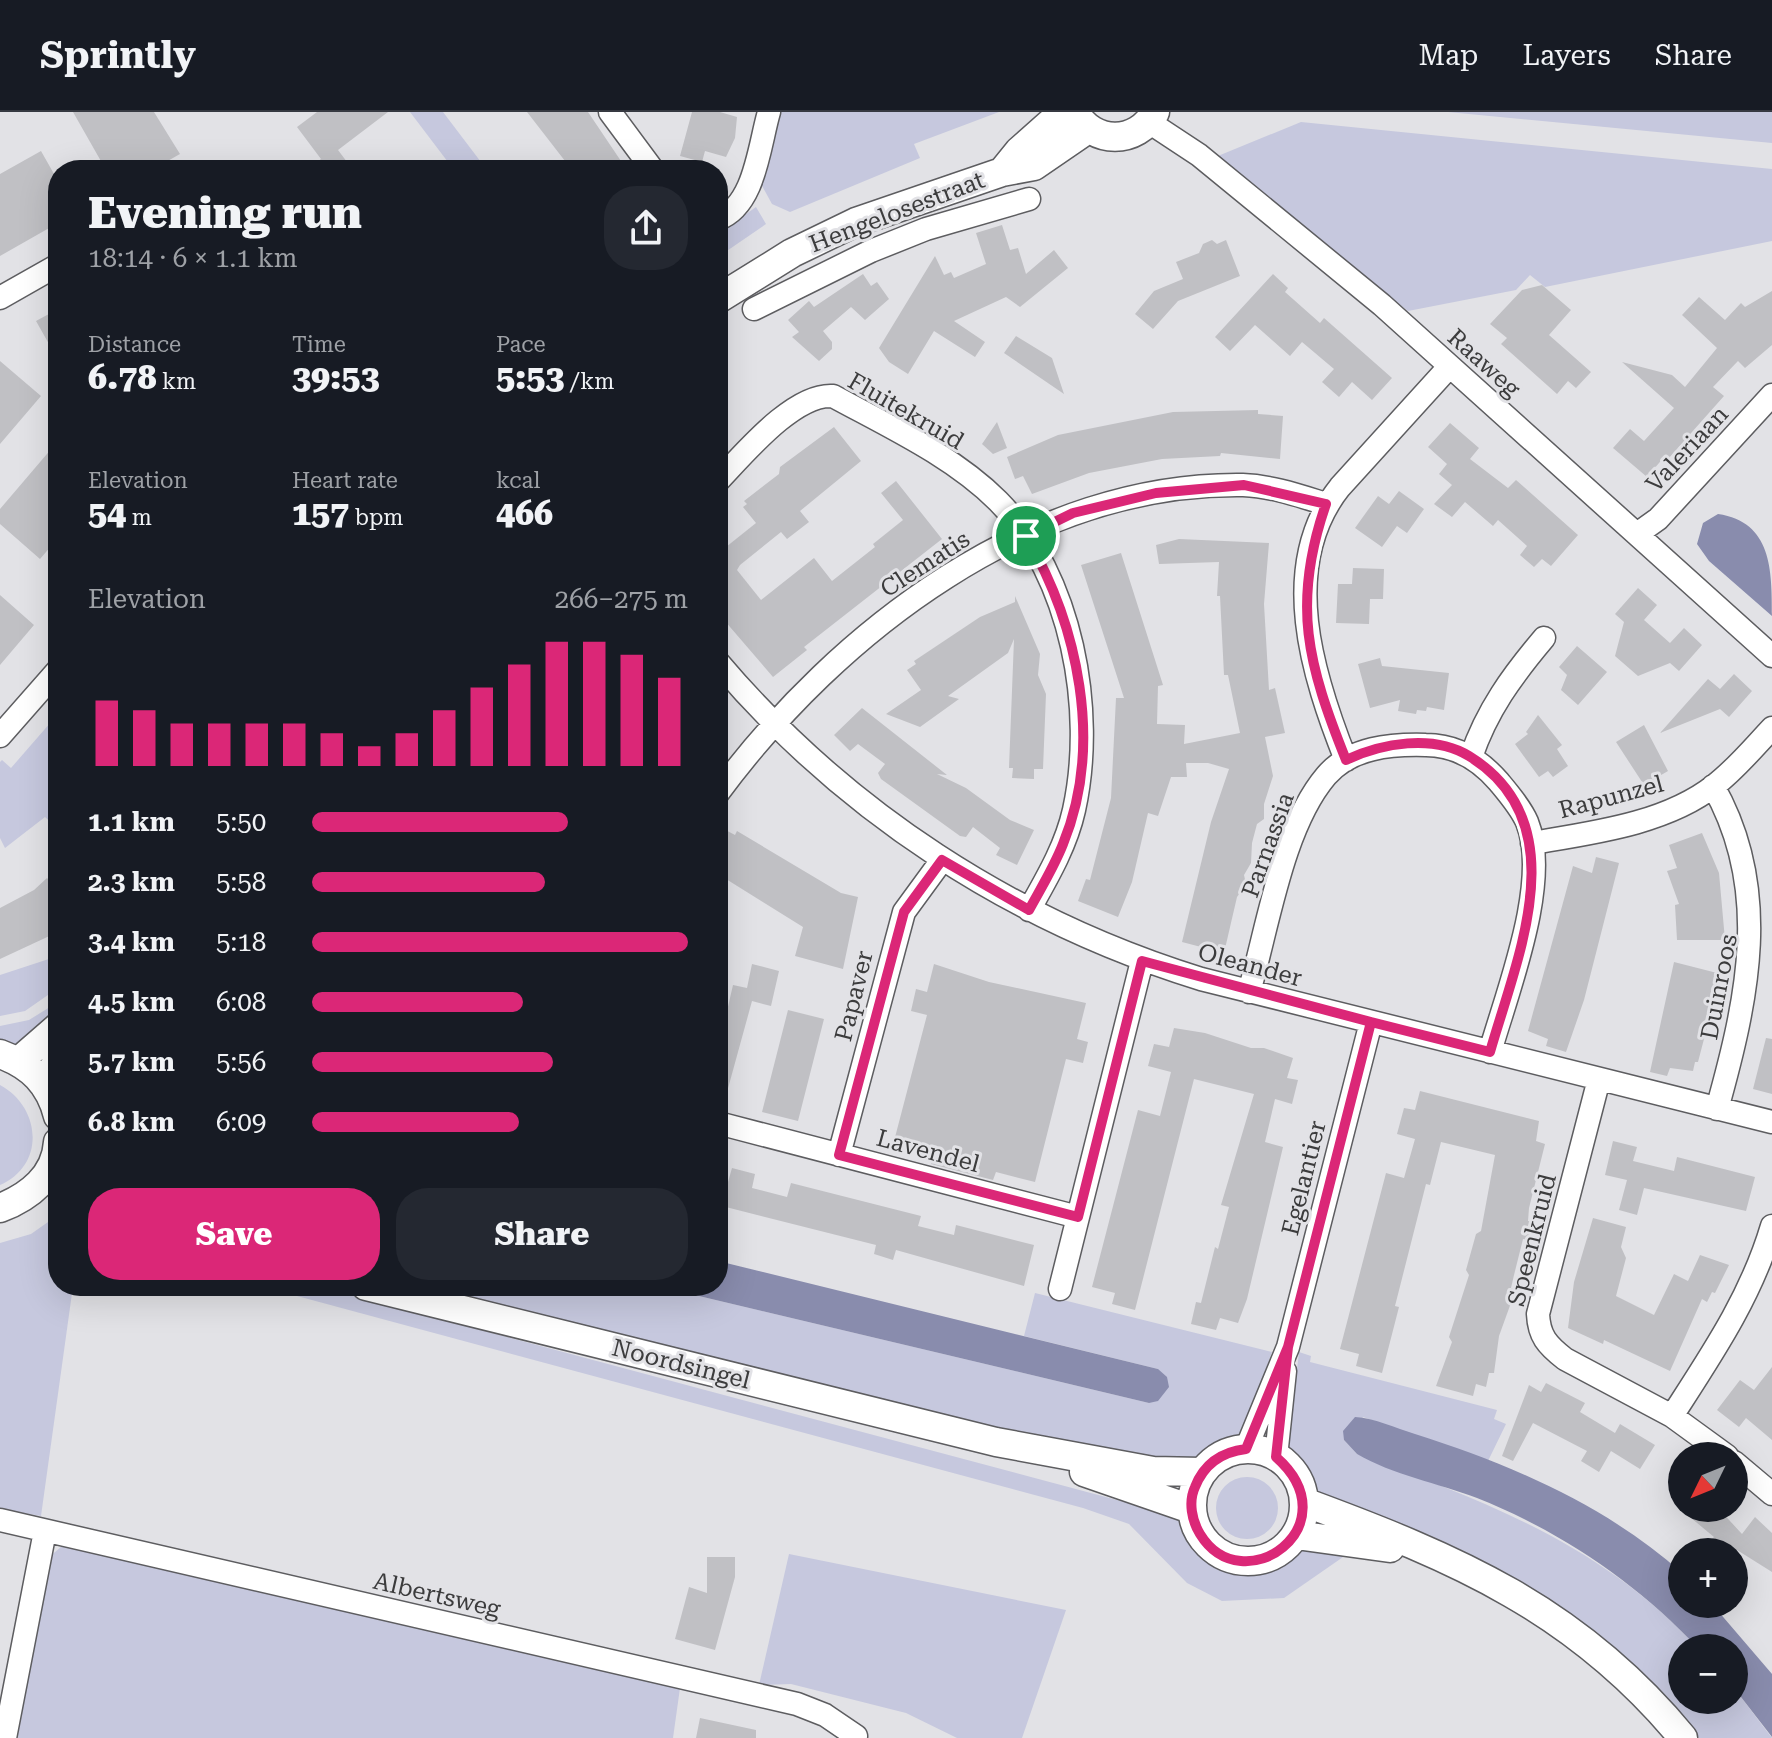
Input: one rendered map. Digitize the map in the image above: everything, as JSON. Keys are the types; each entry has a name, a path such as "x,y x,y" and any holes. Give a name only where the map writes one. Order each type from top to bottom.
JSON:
{"main road":[{"name":"Hengelosestraat","path":"1002,172 1019,151 1063,112"},
{"path":"1081,120 1101,136 1124,137 1152,117"},
{"name":"Hengelosestraat","path":"728,293 792,253 856,222 1002,172 1034,166 1081,120"},
{"path":"10,1058 48,1033"},
{"path":"10,1058 48,1071"},
{"path":"0,1208 48,1185"},
{"name":"Noordsingel","path":"406,1296 996,1442 1153,1471 1202,1472"},
{"name":"Noordsingel","path":"996,1442 1191,1509"},
{"path":"1246,1449 1276,1457 1293,1471 1304,1502 1296,1535 1271,1556 1240,1561 1222,1556 1205,1542 1195,1525 1191,1509 1193,1491 1202,1472 1215,1459 1246,1449"},
{"path":"1304,1502 1445,1559 1525,1599 1570,1628 1644,1693 1683,1738"},
{"path":"1296,1535 1363,1542 1445,1559"}],"street":[{"path":"610,112 646,160"},
{"path":"728,214 737,209 745,196 769,112"},
{"name":"Raaweg","path":"1152,117 1382,305 1772,656"},
{"name":"Hengelosestraat","path":"987,211 998,195 1002,172"},
{"name":"Hengelosestraat","path":"754,309 871,251 1029,199"},
{"name":"Hengelosestraat","path":"792,253 809,283"},
{"path":"0,298 48,271"},
{"path":"1346,760 1313,667 1305,614 1308,568 1326,504 1449,367"},
{"name":"Fluitekruid","path":"728,472 800,405 820,395 833,396 975,481 998,501 1026,536 1052,589 1076,665 1082,733 1073,812 1064,843 1029,910"},
{"name":"Valeriaan","path":"1637,534 1658,519 1772,395"},
{"name":"Clematis","path":"774,727 802,695 869,634 943,580 1073,513 1156,493 1244,485 1326,504"},
{"path":"1471,757 1494,703 1544,638"},
{"path":"728,674 774,727 728,781"},
{"path":"0,736 48,681"},
{"name":"Oleander","path":"774,727 860,800 942,860 1029,910 1142,961 1249,992 1772,1122"},
{"name":"Rapunzel","path":"1532,843 1629,824 1681,805 1713,786 1772,728"},
{"name":"Parnassia","path":"1249,992 1285,862 1312,795 1328,773 1373,747 1437,745 1484,765 1527,821 1532,843 1529,903 1490,1052"},
{"name":"Duinroos","path":"1713,786 1744,838 1754,880 1757,929 1753,972 1717,1109"},
{"name":"Papaver","path":"839,1155 904,912 942,860"},
{"path":"1060,1289 1142,961"},
{"name":"Egelantier","path":"1246,1449 1288,1347 1371,1022"},
{"name":"Speenkruid","path":"1599,1079 1538,1314 1538,1331 1549,1347 1565,1359 1672,1416 1708,1442"},
{"name":"Lavendel","path":"728,1126 1078,1217"},
{"path":"1672,1416 1736,1318 1757,1272 1772,1226"},
{"name":"Egelantier","path":"1276,1457 1288,1347"},
{"path":"1748,1474 1772,1494"},
{"name":"Albertsweg","path":"0,1520 797,1704 825,1715 856,1736"},
{"path":"5,1738 45,1531"}],"shaded area":[{"path":"410,112 443,112 479,160 446,160"},
{"path":"777,112 999,112 914,144 920,158 790,212 772,204 760,182"},
{"path":"1448,112 1772,112 1772,143"},
{"path":"1301,122 1772,169 1772,241 1545,287 1530,275 1516,290 1408,311 1213,158"},
{"path":"756,207 766,224 728,250 728,227"},
{"path":"1718,514 1736,519 1759,538 1769,566 1772,616 1709,561 1697,544 1703,523"},
{"path":"48,725 48,820 45,817 5,848 0,838 0,762 2,760 11,768"},
{"path":"48,959 48,995 25,1011 0,1016 0,975"},
{"path":"48,1008 48,1026 28,1045 0,1049 0,1026 29,1020"},
{"path":"0,1085 24,1107 33,1136 25,1164 15,1176 0,1185"},
{"path":"48,1222 48,1296 72,1296 41,1516 0,1509 0,1243 31,1234"},
{"path":"728,1263 1158,1369 1167,1377 1169,1387 1158,1401 1149,1403 699,1296 728,1296"},
{"path":"1035,1293 1272,1352 1242,1434 1196,1465 1073,1451 441,1296 699,1296 1149,1403 1158,1369 1024,1336"},
{"path":"297,1296 353,1296 1173,1515 1185,1523 1211,1554 1237,1567 1265,1565 1309,1545 1346,1555 1284,1598 1222,1601 1187,1583 1129,1524 1083,1508"},
{"path":"1299,1352 1311,1356 1310,1362 1497,1410 1494,1419 1506,1424 1488,1461 1363,1417 1344,1440 1357,1454 1451,1490 1540,1530 1622,1581 1661,1612 1684,1634 1668,1634 1668,1703 1655,1689 1313,1494 1291,1454 1289,1440"},
{"path":"1355,1417 1378,1421 1521,1473 1590,1507 1668,1561 1668,1618 1724,1618 1738,1634 1684,1634 1623,1581 1567,1543 1508,1511 1357,1454 1344,1440 1343,1431"},
{"path":"1247,1477 1269,1486 1278,1508 1269,1530 1247,1539 1225,1530 1216,1508 1225,1486"},
{"path":"62,1546 680,1688 673,1738 13,1738 47,1559"},
{"path":"789,1554 1066,1610 1022,1738 957,1738 906,1713 791,1684 759,1685"},
{"path":"1748,1646 1772,1674 1772,1737 1748,1706"},
{"path":"1748,1706 1772,1738 1699,1738 1677,1714 1748,1714"}],"building":[{"path":"73,112 154,112 180,154 169,160 100,160"},
{"path":"317,112 388,112 338,150 346,160 320,160 297,127"},
{"path":"527,112 588,112 620,160 564,160"},
{"path":"692,112 720,112 737,117 735,138 726,157 705,151 703,160 680,156"},
{"path":"41,151 48,163 48,229 0,256 0,174"},
{"path":"1002,225 1010,250 1018,248 1026,274 1054,250 1068,268 1020,307 1006,297 954,321 985,342 975,357 934,331 908,374 889,362 879,348 935,256 944,275 951,272 954,278 986,264 976,233"},
{"path":"1212,240 1217,244 1226,240 1240,276 1178,301 1153,329 1135,314 1154,291 1183,279 1176,262 1199,253 1203,244"},
{"path":"863,274 871,286 877,282 889,299 865,320 851,307 823,331 832,342 832,349 819,361 792,337 799,332 788,320 809,301 814,307"},
{"path":"1273,274 1288,288 1285,292 1320,323 1324,318 1392,378 1372,400 1352,382 1339,397 1322,382 1334,369 1302,342 1290,356 1255,325 1230,351 1215,337"},
{"path":"1542,285 1571,310 1549,335 1591,372 1576,388 1568,381 1557,394 1501,344 1507,338 1490,324 1522,290"},
{"path":"1772,291 1772,345 1745,368 1738,361 1713,387 1724,396 1668,459 1665,456 1647,477 1613,448 1630,429 1644,441 1674,408 1622,362 1672,375 1685,387 1717,348 1682,315 1699,297 1725,320 1741,303 1745,307"},
{"path":"48,314 48,342 36,321"},
{"path":"1016,336 1052,358 1064,394 1004,353"},
{"path":"0,361 41,396 0,444"},
{"path":"1258,410 1258,414 1283,416 1280,459 1221,453 1220,456 1162,459 1089,473 1032,494 1023,476 1015,479 1007,457 1058,435 1173,412"},
{"path":"997,422 1007,448 993,454 982,444"},
{"path":"1450,423 1479,448 1470,459 1508,488 1516,480 1578,535 1551,566 1542,559 1534,567 1520,555 1527,546 1498,520 1493,526 1465,502 1452,517 1434,504 1452,485 1439,474 1447,464 1428,447"},
{"path":"834,427 861,461 800,511 809,522 787,539 781,532 740,565 737,570 761,600 814,558 832,581 875,547 873,544 903,520 881,493 896,481 942,539 804,647 807,650 773,677 728,625 728,545 756,523 743,507 747,504 744,501 779,474 780,467"},
{"path":"48,453 48,550 40,559 0,524 0,509"},
{"path":"1399,491 1424,509 1407,533 1397,526 1382,547 1355,528 1378,496 1389,504"},
{"path":"1179,539 1269,543 1264,604 1269,690 1275,688 1285,733 1265,737 1273,776 1264,804 1264,819 1257,824 1251,863 1244,875 1246,884 1237,897 1224,953 1182,942 1211,822 1229,769 1208,763 1186,763 1187,777 1171,777 1158,816 1148,813 1132,882 1118,917 1078,901 1086,879 1090,880 1111,798 1116,698 1124,698 1081,565 1121,553 1163,685 1158,686 1157,724 1185,725 1184,744 1240,733 1228,675 1224,675 1220,596 1217,596 1219,562 1159,564 1156,545"},
{"path":"1353,568 1384,569 1383,599 1370,599 1369,624 1336,623 1338,584 1352,584"},
{"path":"1638,588 1657,605 1644,620 1670,643 1684,628 1702,645 1679,671 1670,663 1638,676 1615,656 1624,622 1615,614"},
{"path":"0,595 34,625 0,665"},
{"path":"1015,596 1040,654 1038,675 1046,694 1043,769 1034,769 1034,779 1012,778 1013,768 1009,768 1014,639 1008,653 948,696 959,699 920,727 886,714 921,690 907,670 916,664 914,661 980,617 1015,602"},
{"path":"1577,646 1607,672 1578,705 1561,690 1567,675 1559,667"},
{"path":"1380,658 1382,666 1449,673 1444,710 1427,707 1426,711 1417,710 1416,714 1398,711 1400,700 1370,708 1358,664"},
{"path":"1734,674 1752,691 1729,717 1720,709 1660,733 1708,679 1720,689"},
{"path":"862,708 947,775 937,774 966,788 1010,820 1034,830 1017,865 996,855 1000,848 973,827 966,837 960,836 881,779 878,773 885,764 858,744 850,751 834,735"},
{"path":"1538,715 1562,745 1557,749 1568,766 1553,777 1548,771 1539,777 1515,744 1528,734 1526,732"},
{"path":"1644,725 1668,771 1644,785 1616,742"},
{"path":"728,831 735,835 737,831 841,893 858,897 843,969 795,956 803,927 728,880"},
{"path":"1702,833 1719,873 1725,940 1677,940 1675,905 1679,904 1667,871 1677,868 1669,845"},
{"path":"1596,857 1619,863 1584,1000 1566,1052 1546,1046 1548,1039 1528,1031 1573,866 1592,873"},
{"path":"48,879 48,937 0,959 0,908"},
{"path":"1674,962 1721,974 1698,1062 1695,1062 1693,1071 1670,1068 1667,1076 1650,1072"},
{"path":"752,964 779,971 771,1006 752,1001 728,1088 728,1007 733,985 747,988"},
{"path":"934,964 989,982 1086,1003 1077,1039 1088,1042 1083,1063 1066,1059 1035,1182 996,1172 993,1180 931,1164 933,1155 893,1145 927,1015 911,1011 916,989 927,992"},
{"path":"788,1010 824,1019 798,1121 762,1112"},
{"path":"1174,1028 1205,1033 1293,1058 1287,1078 1298,1080 1292,1104 1275,1099 1265,1142 1283,1147 1247,1299 1238,1323 1220,1318 1216,1330 1191,1324 1196,1302 1201,1303 1215,1247 1218,1249 1229,1207 1221,1205 1254,1094 1194,1079 1135,1310 1112,1304 1115,1293 1092,1287 1138,1110 1160,1116 1171,1072 1148,1066 1154,1044 1169,1047"},
{"path":"1766,1038 1772,1039 1772,1094 1753,1089"},
{"path":"1420,1091 1539,1121 1536,1141 1545,1144 1529,1208 1528,1221 1533,1222 1528,1240 1523,1239 1511,1288 1516,1289 1499,1336 1494,1373 1489,1373 1486,1387 1476,1384 1473,1396 1436,1386 1452,1342 1449,1337 1469,1275 1466,1270 1476,1234 1481,1231 1495,1155 1441,1142 1430,1185 1426,1184 1395,1306 1399,1307 1382,1373 1356,1366 1359,1354 1340,1349 1386,1173 1404,1178 1415,1139 1397,1134 1404,1108 1415,1110"},
{"path":"1613,1141 1637,1147 1633,1161 1674,1171 1677,1157 1755,1177 1746,1211 1644,1188 1637,1215 1619,1210 1627,1180 1605,1175"},
{"path":"732,1168 755,1174 752,1188 787,1197 791,1183 921,1216 918,1226 954,1235 956,1225 1034,1245 1024,1286 896,1250 893,1260 874,1254 876,1245 728,1208 728,1182"},
{"path":"1593,1218 1626,1227 1621,1247 1626,1258 1616,1296 1654,1315 1674,1274 1688,1281 1700,1255 1729,1265 1715,1293 1712,1292 1707,1302 1702,1299 1670,1371 1604,1340 1603,1344 1568,1328 1574,1282"},
{"path":"1772,1367 1772,1440 1746,1418 1739,1427 1717,1410 1740,1380 1754,1390"},
{"path":"1546,1383 1585,1403 1580,1412 1615,1433 1620,1424 1655,1445 1640,1469 1611,1451 1599,1472 1581,1461 1587,1451 1533,1423 1513,1461 1502,1456 1529,1385 1541,1392"},
{"path":"1755,1517 1772,1533 1772,1572 1748,1557 1748,1538 1714,1537 1696,1522 1731,1522 1742,1534"},
{"path":"707,1557 735,1557 735,1577 715,1650 675,1639 689,1587 707,1593"},
{"path":"700,1718 756,1730 756,1738 696,1738"}],"route":[{"path":"1026,536 1041,561 1066,628 1081,700 1079,780 1064,843 1029,910 942,860 911,899 897,935 839,1155 1078,1217 1142,961 1371,1022 1288,1347 1246,1449 1231,1451 1215,1459 1202,1472 1193,1491 1191,1509 1195,1525 1205,1542 1222,1556 1240,1561 1261,1560 1280,1552 1296,1535 1303,1516 1301,1486 1293,1471 1276,1457 1288,1347 1313,1248 1371,1022 1490,1052 1529,903 1533,877 1532,843 1527,821 1484,765 1462,752 1437,745 1405,744 1373,747 1346,760 1325,708 1310,653 1305,614 1308,568 1326,504 1287,492 1244,485 1156,493 1073,513 1026,536"}]}
